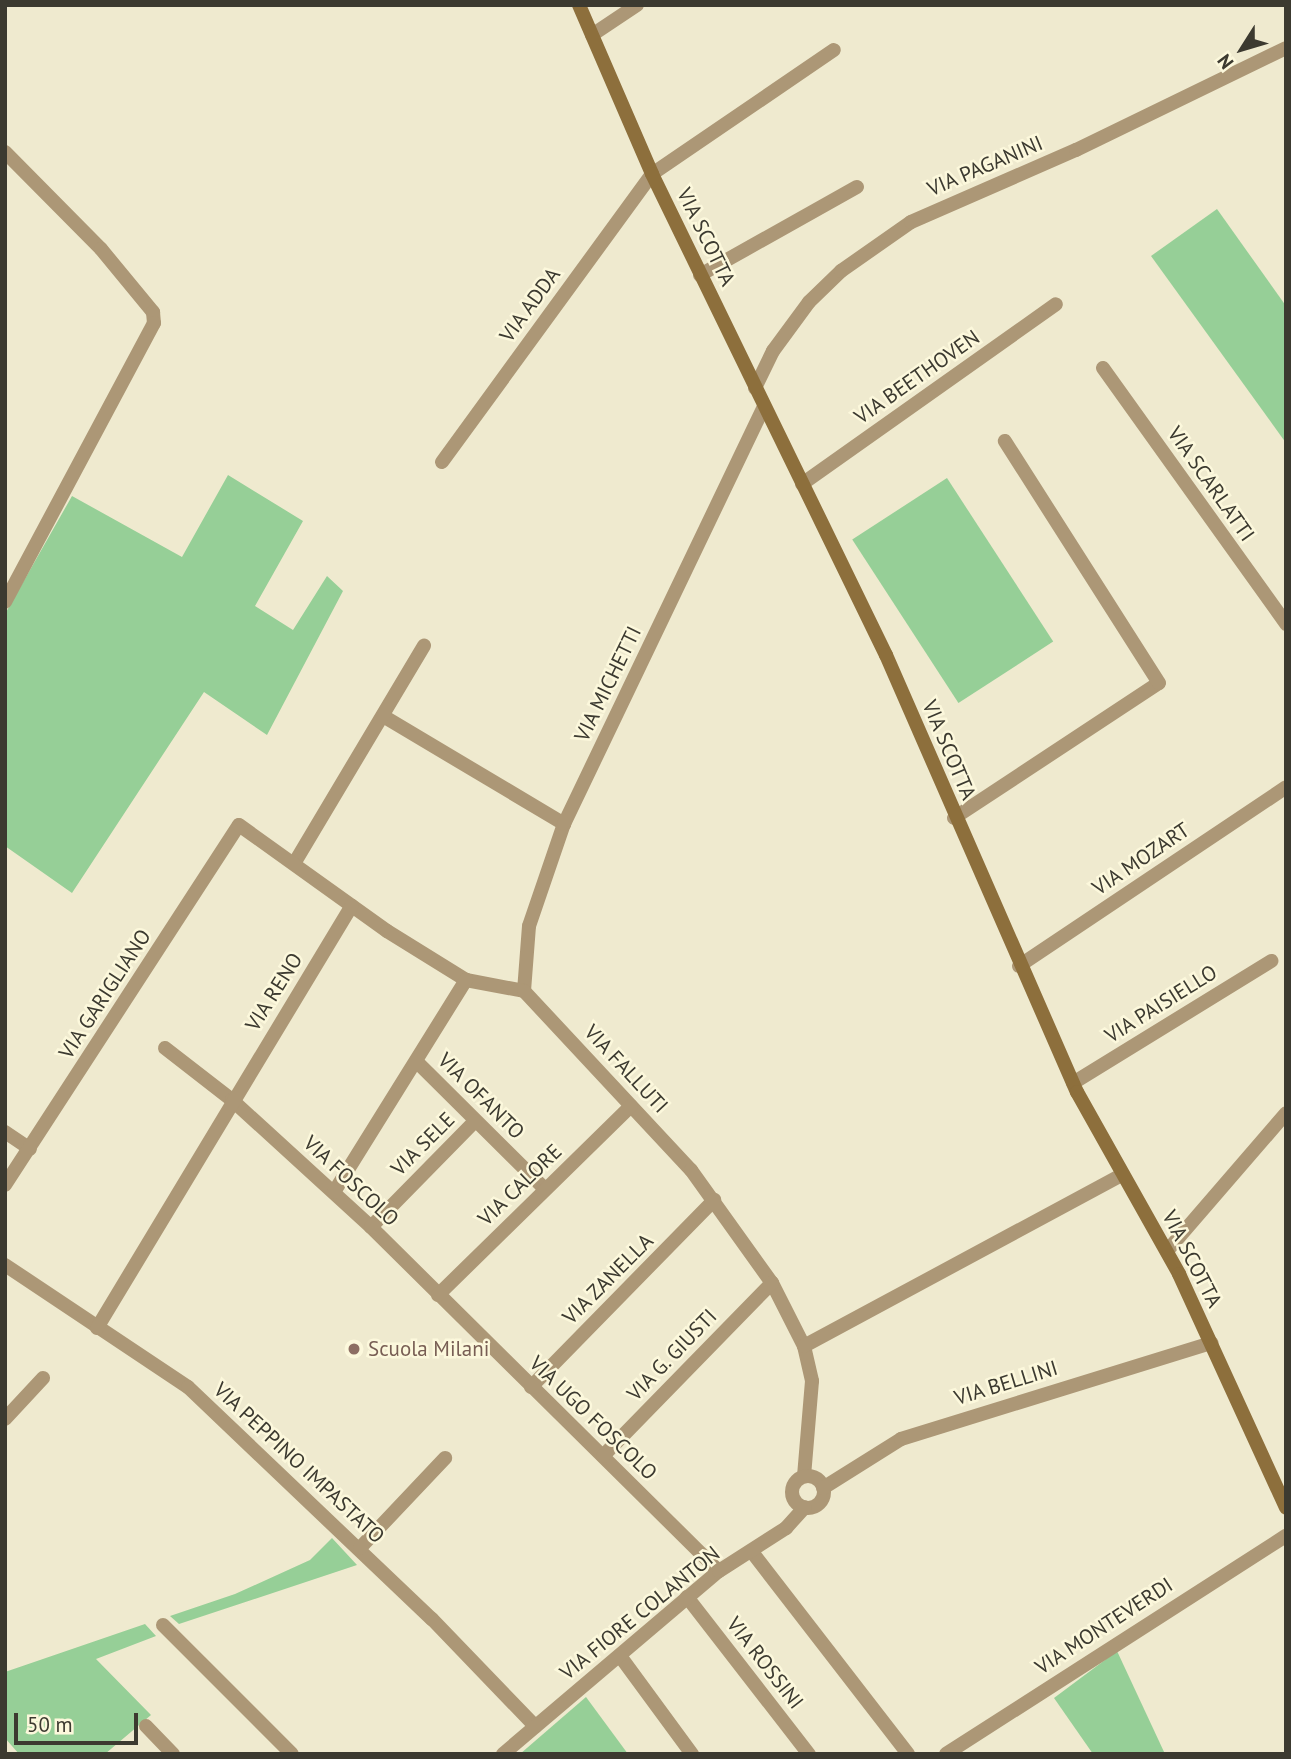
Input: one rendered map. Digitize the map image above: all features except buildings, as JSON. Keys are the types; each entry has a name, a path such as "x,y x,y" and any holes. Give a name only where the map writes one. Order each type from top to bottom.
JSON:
{"street":[{"name":"VIA SCOTTA","path":"579,5 652,174 886,655 954,818 1073,1083 1167,1251 1286,1508"},
{"path":"592,35 637,5"},
{"name":"VIA PAGANINI","path":"755,388 773,351 809,302 841,271 911,222 1076,150 1286,48"},
{"name":"VIA ADDA","path":"442,461 652,174 834,50"},
{"path":"5,152 101,249 153,312 155,323 5,602"},
{"path":"700,275 857,187"},
{"name":"VIA BEETHOVEN","path":"802,484 1056,304"},
{"name":"VIA SCARLATTI","path":"1103,368 1286,624"},
{"name":"VIA MICHETTI","path":"524,991 529,926 564,824 764,407"},
{"path":"954,818 1159,683 1005,441"},
{"path":"424,646 295,862 352,906 466,980 524,991"},
{"path":"383,716 564,824"},
{"name":"VIA MOZART","path":"1019,966 1286,787"},
{"name":"VIA GARIGLIANO","path":"5,1185 239,825 295,862"},
{"name":"VIA RENO","path":"97,1328 232,1100 352,906"},
{"name":"VIA PAISIELLO","path":"1073,1083 1271,961"},
{"name":"VIA OFANTO","path":"334,1192 466,980"},
{"name":"VIA FALLUTI","path":"524,991 714,1200 772,1283 804,1346 812,1381 804,1476"},
{"name":"VIA FOSCOLO","path":"165,1048 232,1100 334,1192 438,1295"},
{"name":"VIA OFANTO","path":"417,1062 545,1189"},
{"name":"VIA CALORE","path":"438,1295 631,1106"},
{"path":"1167,1251 1286,1113"},
{"name":"VIA SELE","path":"371,1227 475,1121"},
{"path":"5,1132 30,1149"},
{"path":"804,1346 1123,1174"},
{"name":"VIA ZANELLA","path":"531,1387 714,1200"},
{"name":"VIA PEPPINO IMPASTATO","path":"5,1265 188,1387 360,1548 535,1726"},
{"name":"VIA G. GIUSTI","path":"603,1455 772,1283"},
{"name":"VIA UGO FOSCOLO","path":"438,1295 719,1571"},
{"name":"VIA BELLINI","path":"823,1488 901,1439 1211,1343"},
{"path":"5,1419 43,1378"},
{"path":"360,1548 445,1458"},
{"path":"804,1476 813,1477 823,1488 820,1502 805,1507 796,1502 792,1492 804,1476"},
{"name":"VIA FIORE COLANTON","path":"503,1754 687,1597 719,1571 752,1552 805,1507"},
{"name":"VIA MONTEVERDI","path":"946,1754 1286,1536"},
{"path":"752,1552 908,1754"},
{"name":"VIA ROSSINI","path":"687,1597 809,1754"},
{"path":"163,1625 292,1754"},
{"path":"620,1656 691,1754"},
{"path":"146,1726 173,1754"}],"green space":[{"path":"1217,209 1286,306 1286,443 1151,256"},
{"path":"228,475 303,521 255,606 293,630 327,576 343,591 267,735 204,692 72,893 5,846 5,614 72,496 182,557"},
{"path":"947,478 1053,642 958,703 852,540"},
{"path":"332,1538 357,1565 179,1624 170,1616 235,1594 310,1560"},
{"path":"145,1624 156,1636 96,1659 151,1715 105,1754 19,1754 5,1738 5,1672"},
{"path":"1117,1651 1165,1754 1093,1754 1054,1698"},
{"path":"586,1697 628,1754 520,1754"}],"place":[{"name":"Scuola Milani","path":"354,1349"}]}
